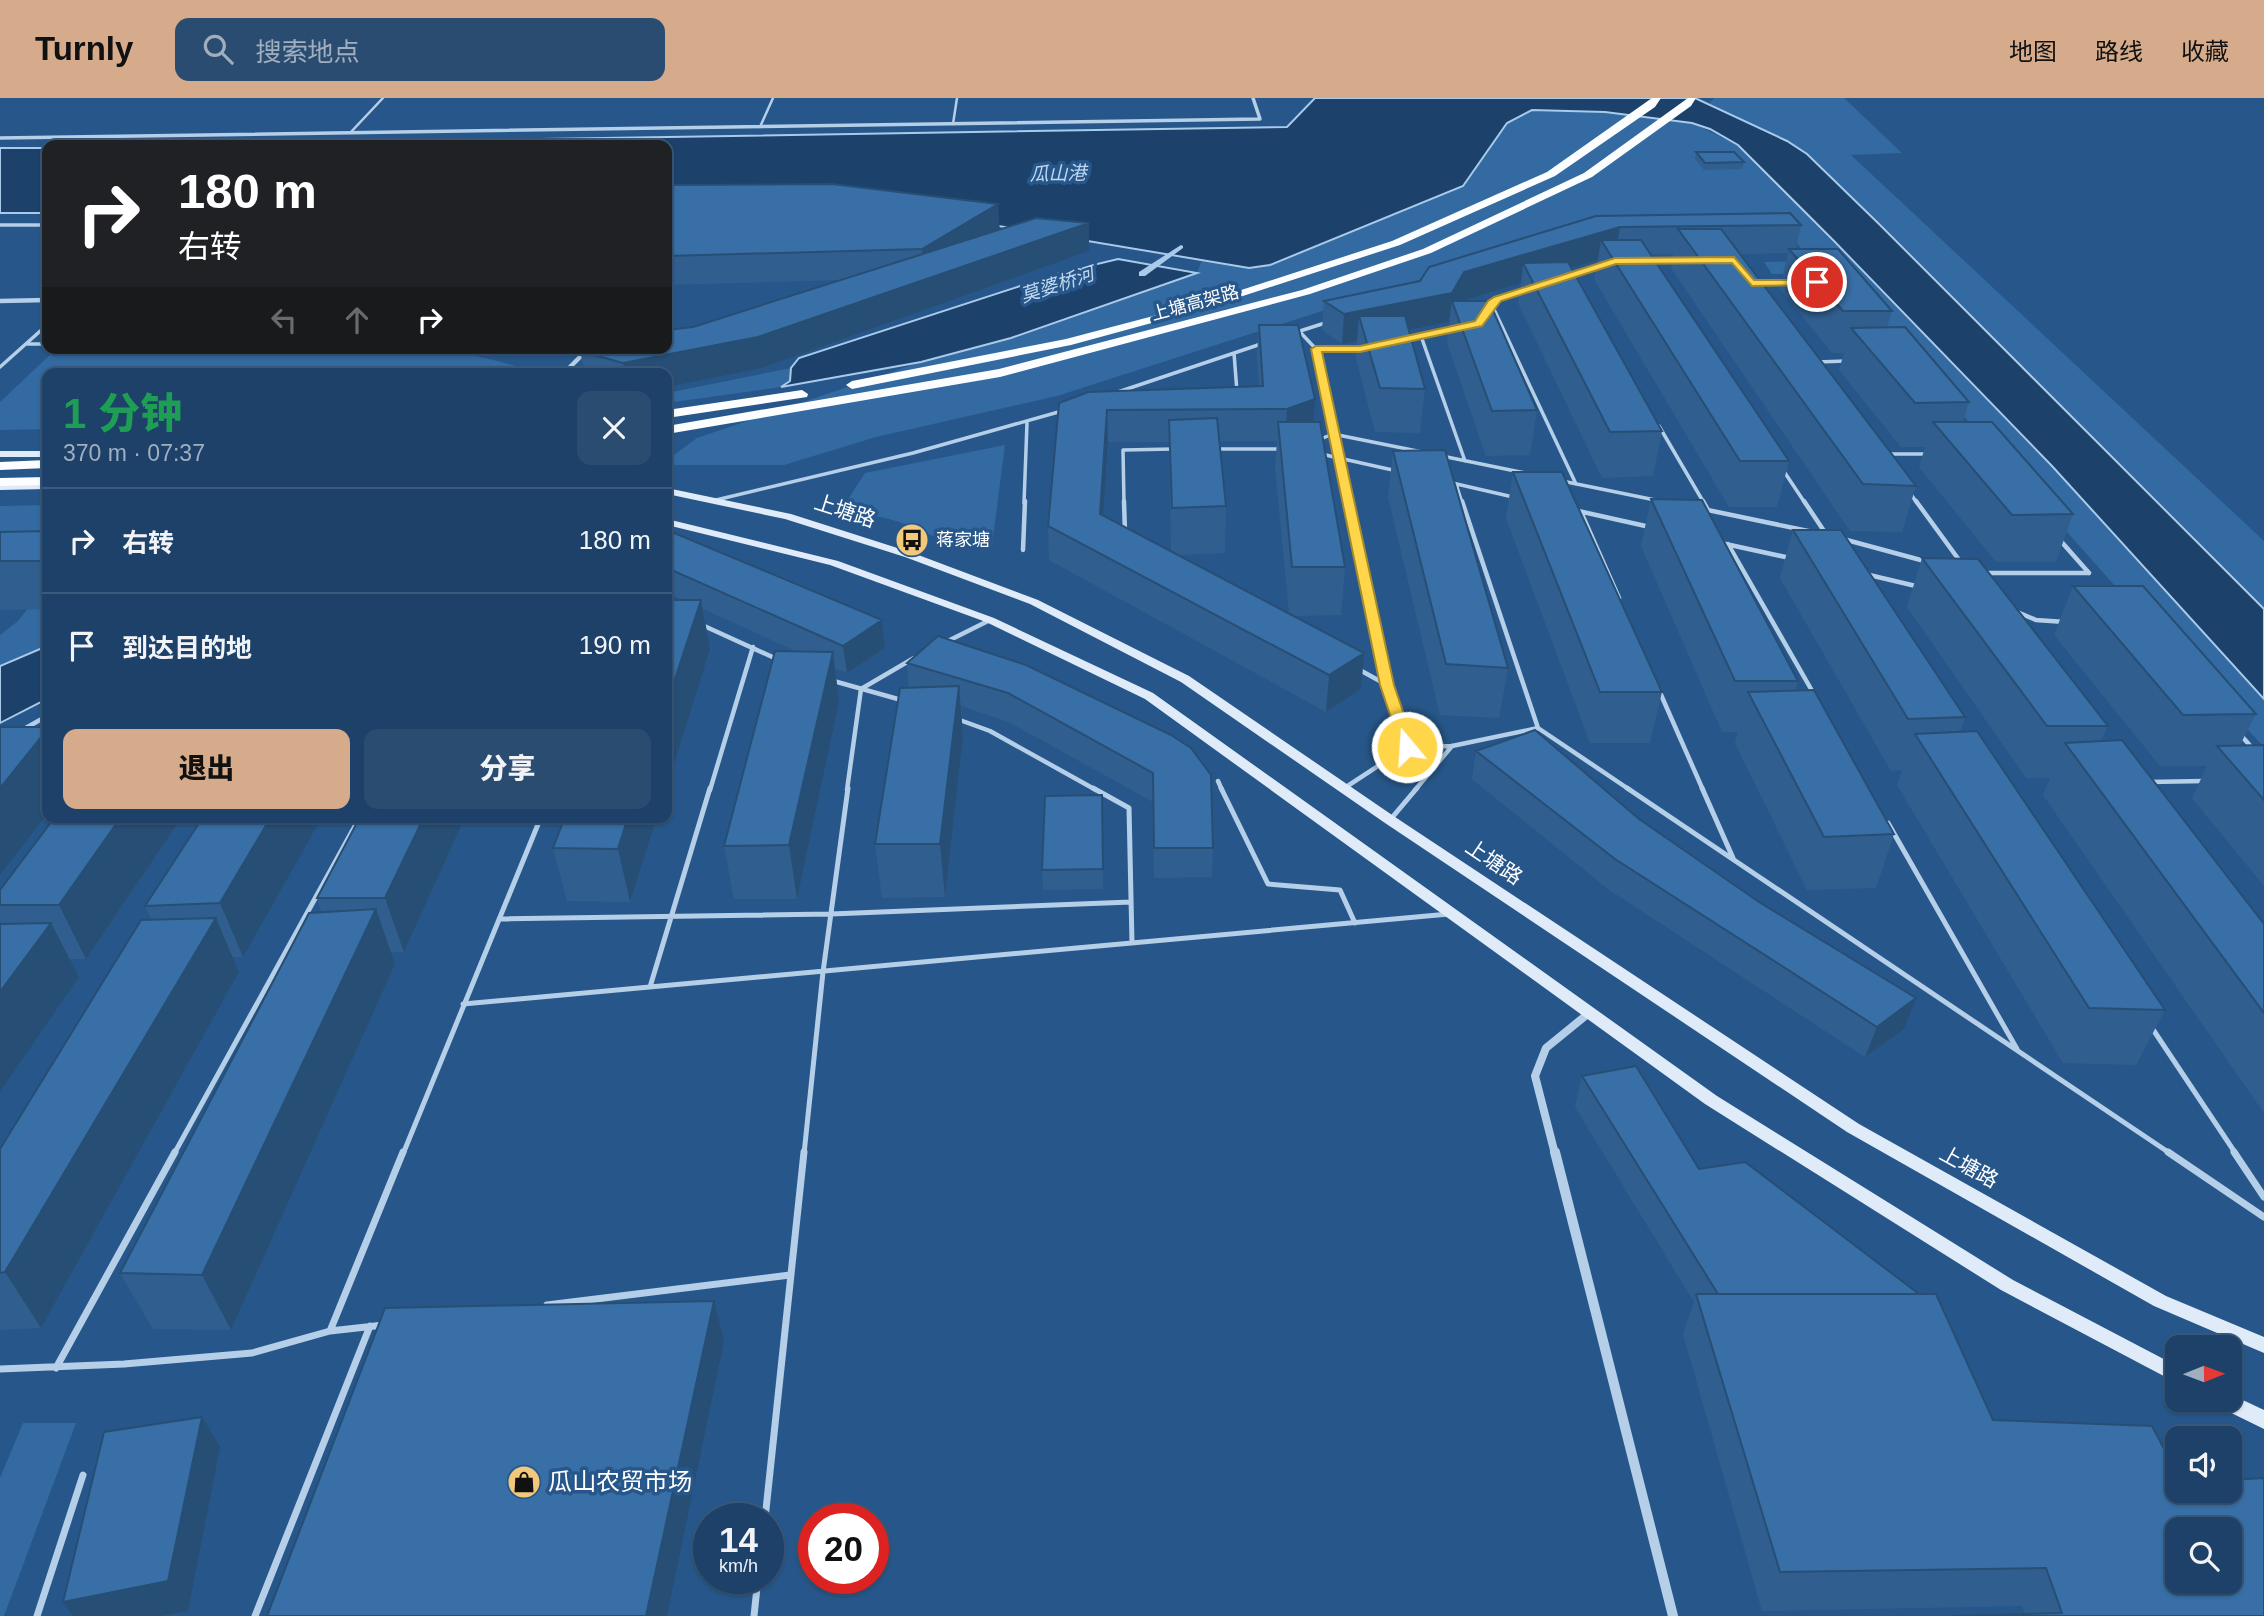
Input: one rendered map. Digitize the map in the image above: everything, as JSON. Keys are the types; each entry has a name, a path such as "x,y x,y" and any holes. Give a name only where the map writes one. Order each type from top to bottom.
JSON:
{"highway":[{"name":"上塘高架路","path":"672,413 806,393 1067,342 1199,307 1309,272 1396,243 1551,174 1652,105 1657,98"},
{"name":"上塘高架路","path":"672,429 1000,373 1306,292 1427,251 1588,175 1688,104 1692,98"},
{"path":"0,466 42,464"},
{"path":"0,484 42,483"}],"main road":[{"path":"0,454 42,454"},
{"name":"上塘路","path":"672,492 787,516 909,555 1034,602 1185,679 1346,787 1390,820 1853,1128 2160,1301 2264,1345"},
{"path":"672,523 834,563 990,620 1149,696 1711,1100 2007,1285 2165,1369"},
{"path":"2242,1409 2264,1420"}],"street":[{"path":"0,138 1260,119 1253,98"},
{"path":"0,225 42,225"},
{"path":"0,301 42,300"},
{"path":"569,368 583,354"},
{"path":"1589,1013 1546,1048 1535,1076 1673,1616"}],"lane":[{"path":"350,133 383,98"},
{"path":"760,127 773,98"},
{"path":"953,124 957,98"},
{"path":"1651,272 1644,261 1682,260"},
{"path":"1559,279 1604,264"},
{"path":"1572,275 1578,287"},
{"path":"1759,293 1752,283 1789,282"},
{"path":"1485,313 1491,303 1535,287"},
{"path":"1491,303 1576,484"},
{"path":"1286,336 1333,320"},
{"path":"1397,341 1455,329"},
{"path":"0,367 42,330"},
{"path":"1299,331 1316,349 1387,685 1407,747"},
{"path":"1421,336 1465,461"},
{"path":"1110,395 1273,340"},
{"path":"26,344 42,344"},
{"path":"1316,349 1373,346"},
{"path":"1234,353 1237,393"},
{"path":"1819,372 1811,362 1852,361"},
{"path":"714,501 1027,423 1072,408"},
{"path":"1654,416 1708,510"},
{"path":"1023,550 1027,423"},
{"path":"1310,444 1333,433 1426,452"},
{"path":"1125,546 1123,450 1177,449"},
{"path":"1204,449 1284,449"},
{"path":"1311,452 1404,472"},
{"path":"1889,465 1882,454 1934,454"},
{"path":"1439,455 1527,474"},
{"path":"1780,466 1826,534"},
{"path":"1552,479 1656,500"},
{"path":"1443,481 1518,498"},
{"path":"1456,484 1538,728 2264,1217"},
{"path":"1905,487 1968,573"},
{"path":"1695,508 1826,534 1929,562"},
{"path":"1568,509 1661,529"},
{"path":"1581,512 1625,611"},
{"path":"1982,573 2089,573 2055,534"},
{"path":"1715,541 1794,559"},
{"path":"1728,544 1818,701"},
{"path":"1861,573 1927,588"},
{"path":"2015,611 2036,620 2074,622"},
{"path":"942,644 990,620"},
{"path":"698,623 783,662"},
{"path":"650,987 753,647"},
{"path":"861,689 918,656"},
{"path":"1351,666 1387,685"},
{"path":"828,679 918,705"},
{"path":"1658,686 1734,860"},
{"path":"767,1503 823,972 861,689"},
{"path":"954,718 990,731 1129,808 1132,943"},
{"path":"12,736 42,719"},
{"path":"1346,787 1407,747 1452,746 1538,728"},
{"path":"2237,732 2255,751"},
{"path":"1390,820 1452,746"},
{"path":"1219,781 1268,884 1340,890 1355,923"},
{"path":"2149,792 2141,782 2209,781"},
{"path":"1887,822 2018,1051"},
{"path":"56,1368 357,823"},
{"path":"330,1331 539,823"},
{"path":"499,919 831,914 1131,902"},
{"path":"463,1004 1449,914"},
{"path":"2148,1023 2264,1197"},
{"path":"532,1307 790,1275"},
{"path":"0,1369 56,1368 252,1353 330,1331 397,1323"},
{"path":"256,1616 370,1326"},
{"path":"37,1616 83,1475"},
{"path":"754,1616 756,1594"}],"shaded area":[{"path":"1714,98 1844,98 1902,153 1851,155 2264,541 2264,616 1807,154 1787,141 1709,104"},
{"path":"1532,110 1605,112 1692,123 1738,145 2052,466 2264,699 2264,747 2132,605 1837,274 1772,274 1764,262 1813,261 1787,233 1553,237 1057,396 876,437 784,465 672,465 672,456 697,438 921,362 1011,338 1197,273 1202,260 1249,268 1463,186 1507,123"},
{"path":"51,354 467,354 520,368 42,368 42,429 0,430 0,402"},
{"path":"791,368 790,381 781,387 672,402 672,392"},
{"path":"1005,445 992,545 976,546 949,542 889,519 841,510 865,473"},
{"path":"42,505 42,568 0,564 0,506"},
{"path":"42,591 42,648 0,666 0,635 18,621"},
{"path":"23,1423 76,1423 4,1616 0,1616 0,1478"}],"water":[{"name":"瓜山港","path":"1315,98 1695,98 1787,141 1807,154 1879,224 2264,609 2264,699 2052,466 1833,240 1738,145 1710,129 1692,123 1605,112 1532,110 1507,123 1463,186 1270,265 1249,268 909,211 672,205 672,140 481,140 1287,127"},
{"path":"0,148 42,148 42,213 0,213"},
{"path":"1118,259 1197,273 1011,338 921,362 781,387 790,381 791,368 799,358 1060,273"},
{"path":"42,648 42,702 0,723 0,666"}],"building":[{"path":"1696,152 1734,152 1744,162 1705,163"},
{"path":"832,184 998,204 922,249 672,256 672,185"},
{"path":"1790,213 1801,225 1620,227 1464,272 1452,293 1344,314 1324,301 1420,281 1429,267 1596,216"},
{"path":"1036,218 1089,223 758,337 672,354 672,329 693,327"},
{"path":"1678,229 1721,229 1916,486 1863,484"},
{"path":"1601,240 1641,240 1789,461 1740,461"},
{"path":"1789,249 1838,249 1892,311 1843,311"},
{"path":"1568,262 1662,431 1610,432 1523,263"},
{"path":"1452,301 1489,301 1537,410 1492,411"},
{"path":"1359,316 1405,316 1425,389 1380,388"},
{"path":"1259,325 1298,325 1315,399 1287,409 1107,410 1100,514 1364,653 1329,675 1048,526 1059,403 1088,392 1263,386"},
{"path":"1905,327 1969,402 1915,403 1851,328"},
{"path":"591,354 670,354 623,363"},
{"path":"1217,418 1226,506 1172,508 1169,420"},
{"path":"1278,422 1320,422 1345,567 1292,567"},
{"path":"1933,422 1992,422 2073,514 2012,515"},
{"path":"1445,450 1508,668 1446,664 1393,451"},
{"path":"1513,472 1562,472 1662,692 1600,692"},
{"path":"1651,499 1702,500 1798,681 1735,681"},
{"path":"1793,530 1841,530 1965,717 1908,719"},
{"path":"42,531 42,560 0,561 0,532"},
{"path":"672,532 882,620 843,646 672,570"},
{"path":"1922,558 1978,559 2108,726 2047,726"},
{"path":"2073,586 2143,586 2256,714 2183,715"},
{"path":"672,600 701,600 672,688"},
{"path":"938,636 1026,665 1171,735 1191,748 1211,775 1213,848 1154,848 1153,773 1008,693 907,663"},
{"path":"775,651 833,652 789,845 724,846"},
{"path":"959,686 940,844 875,844 900,688"},
{"path":"1814,690 1894,834 1824,837 1748,692"},
{"path":"0,727 42,727 42,736 0,788"},
{"path":"1535,730 1639,819 1759,902 1916,998 1877,1027 1615,859 1476,751"},
{"path":"1977,731 2165,1010 2089,1008 1915,734"},
{"path":"2122,740 2264,924 2264,1013 2065,743"},
{"path":"2264,745 2264,800 2217,746"},
{"path":"1102,795 1103,869 1042,870 1045,796"},
{"path":"50,823 117,823 59,905 0,905 0,890"},
{"path":"199,823 267,823 220,903 145,906"},
{"path":"357,823 421,823 385,898 317,898"},
{"path":"563,823 626,823 618,849 553,848"},
{"path":"376,909 202,1275 120,1273 309,913"},
{"path":"216,918 5,1272 0,1273 0,1149 141,920"},
{"path":"51,923 0,992 0,924"},
{"path":"1636,1066 1699,1169 1745,1162 1919,1294 1718,1294 1582,1076"},
{"path":"1696,1294 1936,1294 1993,1420 2152,1426 2165,1450 2165,1503 2242,1503 2242,1479 2264,1478 2264,1616 1953,1616 2062,1613 2046,1568 1780,1572"},
{"name":"瓜山农贸市场","path":"714,1301 646,1616 267,1616 385,1308"},
{"path":"202,1417 168,1581 63,1602 104,1432"}],"waterway":[{"name":"莫婆桥河","path":"1142,274 1181,247"}],"place":[{"name":"蒋家塘","path":"912,540"},
{"name":"瓜山农贸市场","path":"524,1482"}],"route":[{"path":"1407,747 1387,685 1316,349 1360,349 1478,324 1491,303 1497,299 1615,261 1734,260 1752,283 1817,282"}]}
